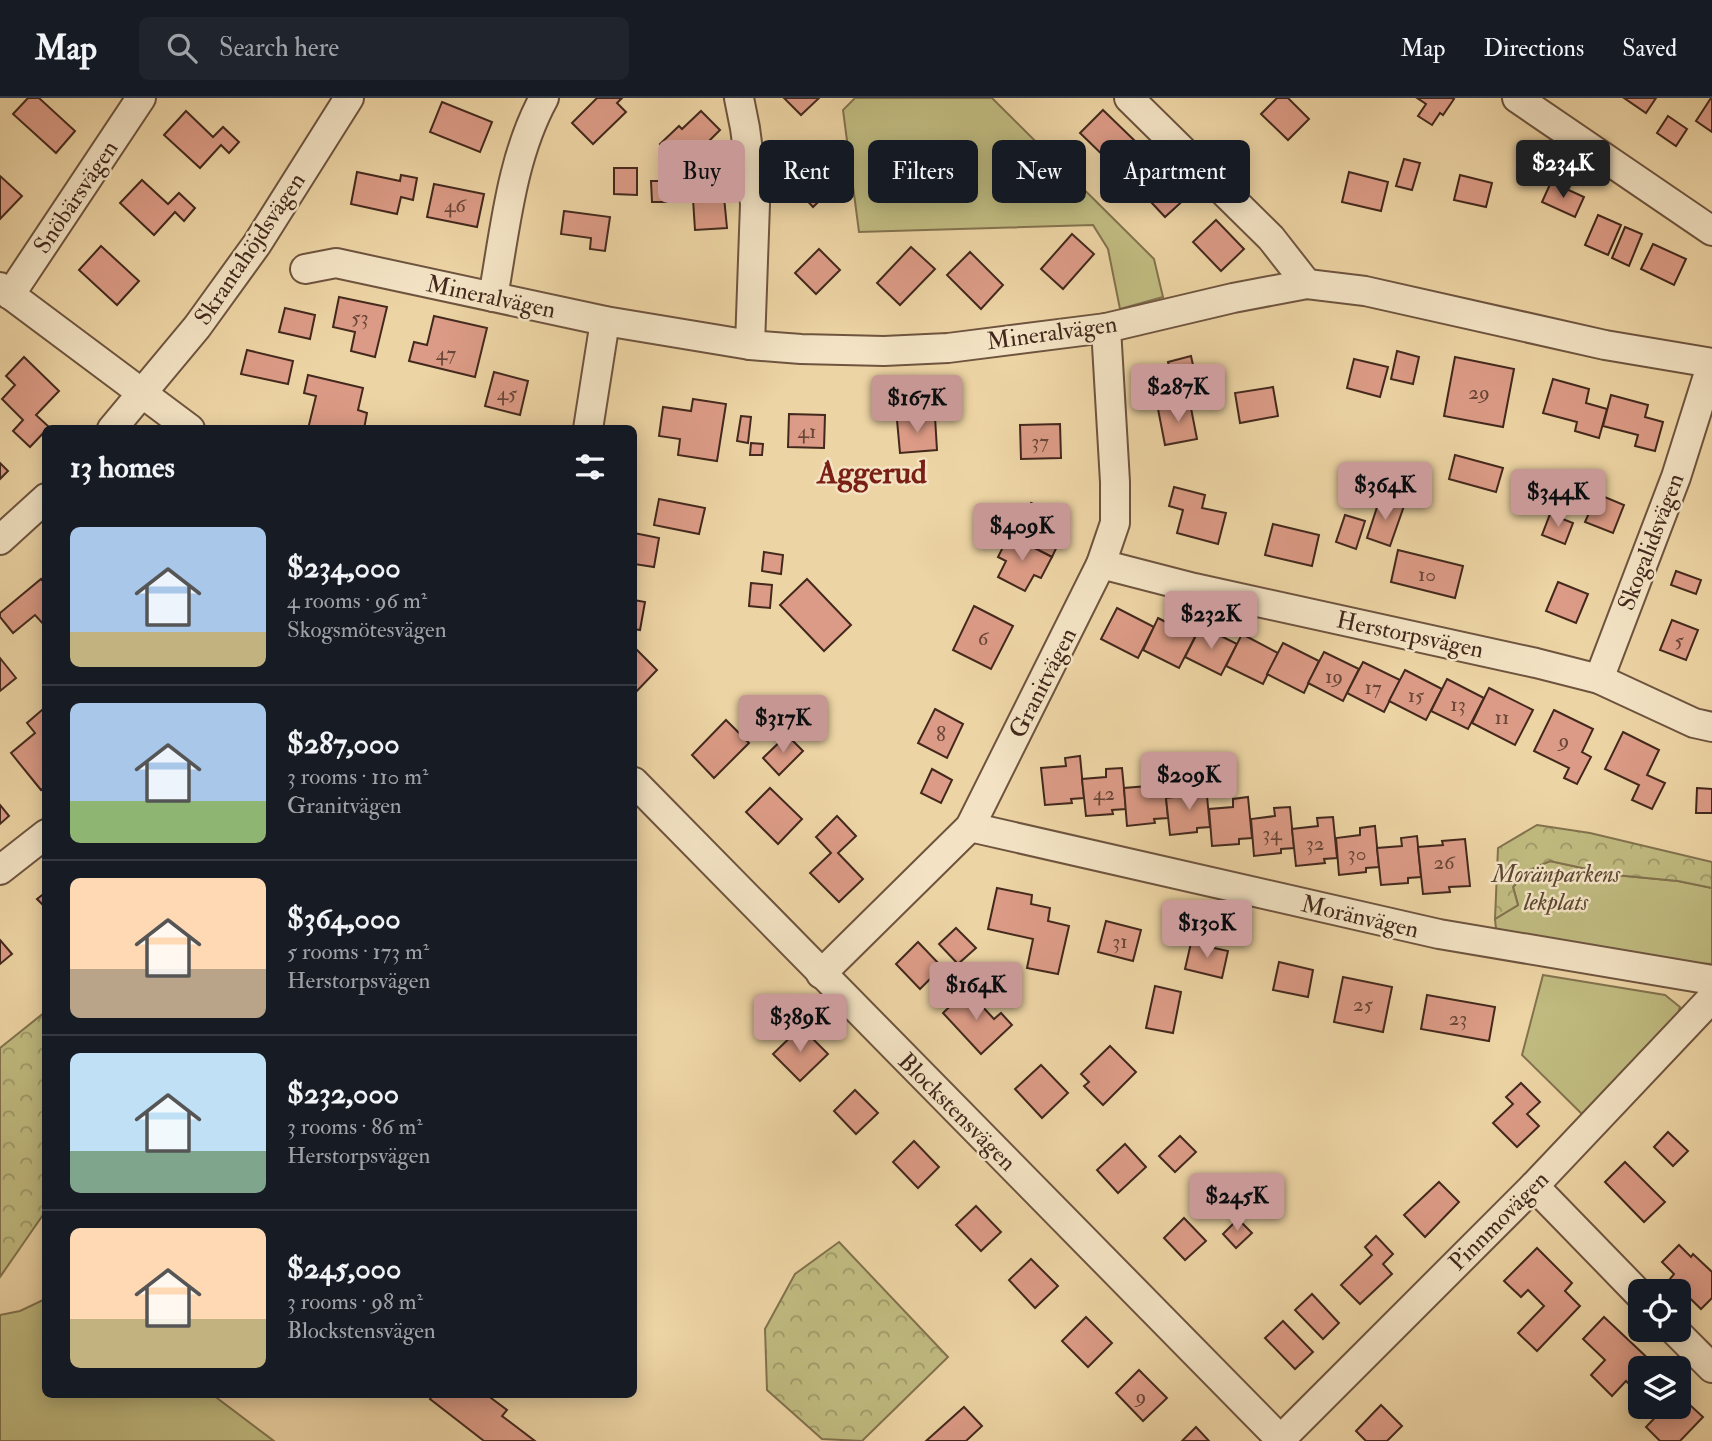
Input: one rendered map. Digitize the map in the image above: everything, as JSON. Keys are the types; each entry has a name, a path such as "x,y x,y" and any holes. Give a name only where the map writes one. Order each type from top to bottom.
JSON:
{"street":[{"name":"Snöbärsvägen","path":"5,291 141,98"},
{"name":"Skrantahöjdsvägen","path":"115,425 197,327 257,244 349,98"},
{"path":"492,297 514,178 531,122 544,98"},
{"path":"739,98 755,204 750,345"},
{"path":"1129,98 1271,238 1307,284"},
{"path":"1517,98 1551,107 1712,231"},
{"name":"Mineralvägen","path":"305,269 336,263 605,321 750,345 884,351 948,348 1106,328 1233,298 1307,284 1365,291 1605,345 1712,363"},
{"path":"5,291 185,425"},
{"path":"588,425 605,321"},
{"name":"Granitvägen","path":"821,974 970,827 1101,564 1115,523 1106,328"},
{"name":"Skogalidsvägen","path":"1599,679 1676,477 1712,363"},
{"path":"0,540 42,502"},
{"name":"Herstorpsvägen","path":"1101,564 1599,679 1694,723 1712,727"},
{"name":"Blockstensvägen","path":"637,785 1280,1440"},
{"name":"Moränvägen","path":"970,827 1439,934 1712,980"},
{"path":"0,870 42,837"},
{"name":"Pinnmovägen","path":"1280,1440 1534,1186 1712,998"},
{"path":"1534,1186 1628,1283"},
{"path":"1686,1342 1712,1368"}],"green space":[{"path":"855,98 992,98 1034,140 992,140 992,203 1086,203 1086,191 1154,259 1163,297 1120,309 1108,249 1093,225 859,232 854,194 854,140 847,140 843,110"},
{"path":"1537,825 1590,833 1712,862 1712,888 1678,881 1615,875 1550,861 1527,871 1513,887 1518,905 1495,919 1498,848"},
{"name":"Moränparkens lekplats","path":"1550,861 1615,875 1678,881 1712,888 1712,964 1689,963 1496,929 1495,919 1518,905 1513,887 1527,871"},
{"path":"1543,975 1665,995 1680,1007 1677,1018 1587,1119 1522,1055"},
{"path":"42,1014 42,1216 0,1277 0,1048"},
{"path":"839,1242 948,1357 862,1441 822,1439 767,1390 765,1329 795,1274"},
{"path":"42,1300 42,1398 217,1398 274,1441 0,1441 0,1315 20,1311"}],"building":[{"path":"28,98 39,98 75,131 56,153 13,114"},
{"path":"597,98 622,98 617,103 626,112 593,144 572,123"},
{"path":"784,98 819,98 801,115"},
{"path":"1277,98 1288,98 1309,119 1288,140 1261,114"},
{"path":"1417,98 1454,99 1432,125 1418,116 1426,104"},
{"path":"1624,98 1656,98 1646,113"},
{"path":"1712,98 1712,132 1696,121"},
{"path":"442,102 492,122 480,152 430,132"},
{"path":"1103,110 1134,140 1100,140 1100,152 1080,133"},
{"path":"186,111 213,137 223,127 239,142 229,153 221,145 200,168 164,135"},
{"path":"701,111 720,130 710,140 664,140 679,126 682,129"},
{"path":"1668,116 1687,129 1676,146 1657,133"},
{"path":"1404,159 1420,163 1412,190 1396,186"},
{"path":"614,168 637,168 637,195 614,194"},
{"path":"357,172 400,181 401,175 417,178 413,200 401,197 397,214 351,204"},
{"path":"1349,172 1388,182 1381,211 1342,202"},
{"path":"1460,175 1492,183 1486,207 1454,200"},
{"path":"0,176 22,196 0,219"},
{"path":"142,180 168,204 179,193 195,208 184,221 175,212 154,235 120,203"},
{"path":"651,181 658,181 658,202 652,202"},
{"path":"1551,182 1584,197 1575,217 1542,202"},
{"path":"434,184 484,194 477,227 427,217"},
{"path":"693,203 725,203 727,228 695,230"},
{"path":"1152,203 1180,203 1165,217"},
{"path":"564,211 610,217 605,251 590,249 591,238 561,234"},
{"path":"1598,215 1621,225 1608,255 1585,245"},
{"path":"1216,220 1244,249 1221,271 1193,242"},
{"path":"1625,227 1642,234 1629,266 1612,258"},
{"path":"1072,234 1094,254 1063,289 1041,269"},
{"path":"1653,244 1686,259 1674,285 1641,269"},
{"path":"101,246 139,281 117,305 79,270"},
{"path":"911,247 935,269 900,305 877,283"},
{"path":"819,249 840,270 816,294 795,273"},
{"path":"970,252 1003,285 981,309 947,275"},
{"path":"339,297 387,307 375,357 351,351 355,332 333,327"},
{"path":"285,308 315,315 310,339 279,332"},
{"path":"434,316 487,328 475,377 409,361 414,342 427,345"},
{"path":"247,350 293,361 288,384 241,374"},
{"path":"1397,351 1419,357 1413,384 1391,379"},
{"path":"1191,356 1197,383 1174,388 1168,362"},
{"path":"24,357 59,391 36,415 47,425 42,425 42,434 30,447 13,431 23,420 2,399 15,385 6,376"},
{"path":"1455,357 1514,369 1503,427 1444,416"},
{"path":"1354,359 1388,367 1380,397 1347,388"},
{"path":"494,372 528,381 520,415 485,406"},
{"path":"308,375 363,388 358,410 367,413 365,425 309,425 316,396 304,393"},
{"path":"1553,379 1589,389 1586,403 1607,409 1599,438 1575,431 1577,422 1543,413"},
{"path":"1273,387 1278,416 1240,423 1235,393"},
{"path":"1611,395 1648,405 1645,417 1663,422 1655,451 1635,446 1638,435 1603,426"},
{"path":"693,399 726,404 717,461 678,455 680,439 659,436 663,407 691,411"},
{"path":"1190,403 1197,439 1165,445 1158,409"},
{"path":"789,414 825,415 824,448 788,447"},
{"path":"741,416 751,417 748,443 737,441"},
{"path":"935,417 937,450 900,453 897,420"},
{"path":"1060,424 1061,458 1021,459 1020,425"},
{"path":"751,443 763,444 762,455 750,455"},
{"path":"1455,455 1503,468 1496,492 1449,479"},
{"path":"0,463 8,471 0,479"},
{"path":"1174,487 1205,495 1202,508 1226,513 1218,544 1177,533 1183,510 1169,506"},
{"path":"1583,488 1624,505 1613,533 1585,522 1590,511 1576,505"},
{"path":"1380,498 1404,506 1390,546 1367,538"},
{"path":"659,499 705,508 699,534 654,525"},
{"path":"1031,503 1063,519 1057,531 1063,534 1052,557 1009,535 1020,513 1025,515"},
{"path":"1550,514 1573,523 1565,544 1542,535"},
{"path":"1345,515 1365,521 1356,549 1336,542"},
{"path":"1273,524 1319,535 1312,566 1265,555"},
{"path":"637,534 659,538 654,567 637,564"},
{"path":"1009,535 1052,557 1041,578 1034,575 1025,591 998,577 1006,561 998,557"},
{"path":"1398,550 1463,566 1455,598 1391,582"},
{"path":"764,552 783,555 781,574 762,571"},
{"path":"1676,571 1701,580 1696,594 1671,585"},
{"path":"807,579 851,625 824,651 780,605"},
{"path":"42,580 42,623 35,615 13,633 0,617 0,613"},
{"path":"1558,582 1588,594 1576,623 1546,611"},
{"path":"751,583 772,585 770,608 749,606"},
{"path":"637,601 645,602 640,630 637,630"},
{"path":"974,606 1013,626 991,669 953,650"},
{"path":"1117,608 1154,627 1138,658 1101,639"},
{"path":"1158,618 1195,637 1179,668 1143,650"},
{"path":"1672,620 1698,630 1686,660 1660,650"},
{"path":"1201,626 1237,644 1221,675 1185,657"},
{"path":"1242,634 1278,653 1263,684 1226,666"},
{"path":"1283,643 1319,661 1304,693 1267,674"},
{"path":"637,650 657,670 637,691"},
{"path":"1324,652 1359,669 1343,701 1308,683"},
{"path":"0,658 16,678 0,691"},
{"path":"1363,662 1400,680 1384,712 1347,693"},
{"path":"1405,670 1442,689 1426,720 1389,701"},
{"path":"1447,679 1484,698 1468,729 1431,711"},
{"path":"1489,688 1533,710 1515,745 1472,723"},
{"path":"935,709 963,724 947,758 918,743"},
{"path":"42,710 41,790 11,753 35,733 27,723"},
{"path":"1554,710 1593,729 1582,752 1591,757 1577,784 1564,778 1569,768 1534,751"},
{"path":"726,720 749,743 714,778 692,755"},
{"path":"1623,732 1659,750 1647,775 1665,783 1652,809 1632,800 1639,785 1605,769"},
{"path":"787,735 803,751 779,775 763,758"},
{"path":"1080,756 1084,798 1071,799 1072,803 1045,805 1041,768 1066,766 1065,758"},
{"path":"1122,768 1126,809 1112,810 1113,814 1086,816 1082,779 1106,777 1106,769"},
{"path":"932,769 952,780 941,803 921,793"},
{"path":"1164,777 1168,818 1154,819 1155,823 1127,826 1124,788 1148,786 1148,778"},
{"path":"1206,786 1210,827 1197,828 1197,832 1170,835 1166,798 1191,795 1190,788"},
{"path":"770,788 802,819 778,844 746,812"},
{"path":"1697,788 1712,789 1712,813 1696,813"},
{"path":"1248,797 1252,838 1239,839 1239,844 1212,846 1209,809 1233,807 1233,799"},
{"path":"0,805 9,816 0,824"},
{"path":"1290,807 1294,848 1281,849 1281,853 1254,856 1251,819 1275,816 1274,808"},
{"path":"837,816 856,836 838,853 863,879 839,902 810,873 831,853 816,837"},
{"path":"1333,817 1337,858 1324,859 1325,863 1296,866 1292,829 1318,826 1317,818"},
{"path":"1375,826 1379,867 1366,868 1366,872 1339,875 1336,838 1360,835 1360,828"},
{"path":"1417,836 1421,877 1408,878 1408,883 1381,885 1377,848 1402,846 1401,838"},
{"path":"1465,839 1470,886 1449,887 1450,892 1423,894 1418,847 1443,845 1442,841"},
{"path":"997,888 1032,895 1031,904 1050,908 1048,921 1069,926 1058,974 1027,968 1033,939 988,929"},
{"path":"1106,921 1141,930 1133,961 1098,952"},
{"path":"956,928 976,948 958,964 939,944"},
{"path":"0,940 12,954 0,964"},
{"path":"918,942 942,967 920,989 896,964"},
{"path":"1191,943 1228,951 1222,978 1185,969"},
{"path":"1279,962 1313,970 1308,997 1273,990"},
{"path":"1343,977 1392,987 1383,1032 1334,1022"},
{"path":"1155,986 1181,992 1173,1033 1146,1028"},
{"path":"967,990 994,1019 1001,1013 1012,1025 981,1054 943,1013"},
{"path":"1427,995 1495,1007 1489,1041 1421,1029"},
{"path":"801,1027 828,1054 800,1081 773,1054"},
{"path":"1110,1046 1136,1072 1103,1105 1084,1086 1089,1082 1081,1074"},
{"path":"1041,1065 1068,1093 1042,1118 1015,1089"},
{"path":"1521,1083 1540,1102 1527,1114 1539,1126 1517,1147 1493,1123 1513,1104 1506,1097"},
{"path":"855,1090 878,1113 856,1134 834,1111"},
{"path":"1668,1132 1688,1151 1673,1166 1654,1147"},
{"path":"1180,1136 1196,1152 1175,1172 1159,1156"},
{"path":"914,1141 939,1167 918,1188 893,1162"},
{"path":"1125,1144 1146,1167 1118,1193 1097,1170"},
{"path":"1625,1162 1665,1202 1644,1222 1605,1182"},
{"path":"1439,1182 1459,1202 1425,1237 1404,1215"},
{"path":"976,1206 1001,1232 981,1251 956,1225"},
{"path":"1184,1218 1206,1241 1185,1260 1164,1238"},
{"path":"1238,1219 1252,1233 1236,1248 1223,1234"},
{"path":"1376,1236 1393,1254 1383,1264 1392,1274 1360,1304 1341,1285 1372,1255 1365,1247"},
{"path":"1679,1245 1691,1257 1693,1254 1712,1272 1712,1298 1701,1309 1691,1299 1691,1279 1670,1279 1674,1274 1662,1262"},
{"path":"1537,1248 1572,1283 1565,1291 1580,1306 1537,1351 1518,1333 1544,1306 1528,1290 1521,1297 1504,1281"},
{"path":"1031,1259 1058,1286 1035,1308 1009,1280"},
{"path":"1312,1294 1339,1323 1323,1339 1295,1310"},
{"path":"1086,1317 1112,1343 1088,1367 1062,1341"},
{"path":"1604,1317 1645,1356 1628,1356 1628,1383 1626,1381 1612,1396 1591,1375 1605,1360 1583,1339"},
{"path":"1283,1321 1313,1352 1295,1369 1265,1338"},
{"path":"1139,1370 1167,1398 1143,1421 1116,1393"},
{"path":"491,1398 507,1410 502,1416 535,1441 484,1441 430,1399"},
{"path":"1381,1405 1402,1426 1387,1441 1366,1441 1356,1431"},
{"path":"1691,1406 1703,1417 1680,1441 1660,1441 1646,1427 1654,1419 1691,1419"},
{"path":"964,1407 982,1426 966,1441 926,1441"},
{"path":"1196,1427 1209,1441 1182,1441"}],"district":[{"name":"Aggerud","path":"872,473"}]}
